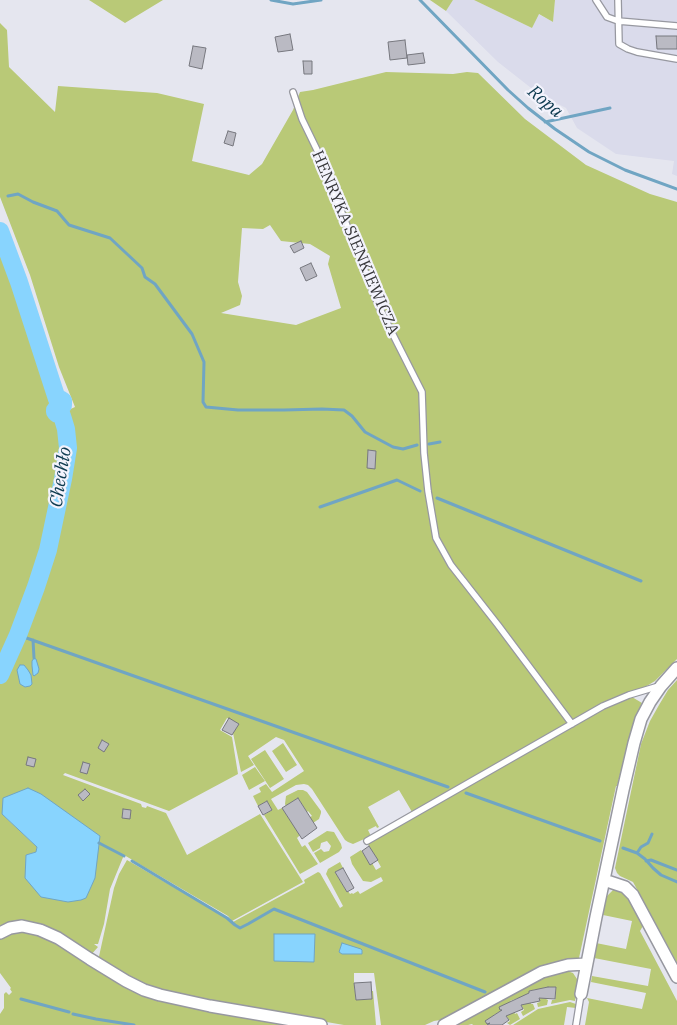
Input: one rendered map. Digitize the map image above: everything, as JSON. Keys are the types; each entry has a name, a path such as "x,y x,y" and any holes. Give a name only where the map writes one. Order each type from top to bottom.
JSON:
{"street":[{"path":"581,994 622,790 634,743 650,702 677,668"},
{"path":"604,880 625,887 633,895 677,977"},
{"path":"0,933 10,928 22,926 40,930 58,938 90,960 144,990 210,1006 322,1025"},
{"path":"444,1025 542,972 568,965 586,964"}],"lane":[{"path":"596,0 606,17 618,21 677,26"},
{"path":"618,0 619,44 637,52 677,59"},
{"name":"HENRYKA SIENKIEWICZA","path":"293,92 302,119 317,150 380,309 422,392 424,453 436,538 451,565 572,724"},
{"path":"366,842 603,706 629,695 661,686"},
{"path":"576,1025 581,994"}],"shaded area":[{"path":"453,0 474,0 532,28 538,14 553,22 555,0 677,0 677,176 672,174 674,161 616,154 577,128 566,108 540,95 498,62 446,11"}],"green space":[{"path":"89,0 163,0 125,23"},
{"path":"430,0 453,0 446,11"},
{"path":"474,0 555,0 553,22 539,14 532,28"},
{"path":"0,23 7,30 9,67 55,112 58,86 157,93 204,104 192,161 249,175 262,164 293,110 300,92 386,72 453,74 467,72 478,73 525,119 586,165 650,194 677,202 677,659 655,681 632,692 632,697 642,703 635,718 616,786 579,958 487,996 440,1020 425,1025 381,1025 374,973 354,973 354,983 356,1000 372,999 373,991 376,1025 344,1025 210,1002 143,985 98,961 114,888 127,860 232,921 228,916 124,855 110,889 104,924 98,944 94,944 98,947 90,956 35,923 16,921 0,928 0,680 42,580 50,556 71,450 70,434 64,412 75,407 59,367 30,275 0,197","holes":["270,225 281,241 310,244 330,256 328,264 341,308 296,325 221,313 240,305 242,296 238,282 242,228 263,229","227,718 238,724 233,733 241,772 254,765 248,756 276,737 284,740 304,771 272,792 266,784 259,788 261,792 253,796 258,806 267,801 272,810 264,815 300,874 318,864 305,845 302,847 297,838 300,835 282,808 278,810 271,799 296,785 308,785 345,840 353,844 371,836 368,830 376,826 377,828 379,827 368,807 399,790 415,817 368,844 381,867 376,870 361,850 350,857 352,864 363,881 371,882 381,877 383,881 360,894 358,891 350,894 335,872 343,868 340,862 328,869 326,874 343,906 340,908 318,872 304,880 305,883 232,921 303,882 260,814 187,855 166,813 147,806 146,808 142,807 141,804 63,775 65,773 169,811 238,774 232,737 220,730","2,814 95,878 26,855 36,852 37,847"]},
{"path":"0,242 64,430 66,449 40,563 0,661"},
{"path":"677,680 677,963 633,882 620,876 615,868 641,744 650,721 668,690"},
{"path":"283,743 297,765 286,772 272,751"},
{"path":"265,750 284,779 270,788 251,759"},
{"path":"255,767 265,781 249,790 242,775"},
{"path":"298,790 307,792 321,811 319,819 313,823 310,817 312,816 298,798 286,806 285,804 286,796"},
{"path":"327,831 334,832 342,848 339,852 320,863 314,853 321,849 324,852 329,851 331,846 327,841 321,843 320,848 313,852 308,843"},
{"path":"613,890 619,890 630,899 644,924 640,931 677,1001 677,1025 585,1025 589,1002 587,998 642,1009 646,993 591,982 592,976 648,986 651,969 594,958 596,943 626,949 632,921 603,915 606,897"},
{"path":"20,931 36,934 53,941 122,985 299,1025 0,1025 0,1014 4,1008 4,994 6,992 9,995 12,992 0,973 0,937"},
{"path":"567,971 573,973 577,979 575,1001 570,1000 551,1004 552,1000 555,1000 556,988 547,987 547,1005 538,1007 537,1003 540,1002 537,989 529,991 531,1004 533,1004 535,1009 523,1016 521,1012 524,1010 518,998 510,1001 515,1014 517,1013 520,1019 510,1025 507,1023 510,1021 502,1010 494,1015 501,1025 450,1025 543,976"},
{"path":"570,1002 576,1004 576,1008 567,1007 564,1025 513,1025 538,1009"}],"water":[{"path":"34,658 39,669 38,673 34,676 32,661"},
{"path":"20,665 24,665 31,675 32,684 30,686 25,687 20,684 17,670"},
{"path":"28,788 41,794 100,836 95,878 86,898 68,902 41,897 25,878 26,855 36,852 37,847 2,814 3,798"},
{"path":"274,934 315,934 314,962 274,961"},
{"path":"342,943 361,949 362,954 342,954 339,952"}],"building":[{"path":"290,34 293,50 278,52 275,37"},
{"path":"656,36 677,36 677,49 657,49"},
{"path":"405,40 407,58 390,60 388,42"},
{"path":"193,46 206,48 202,69 189,66"},
{"path":"423,53 425,63 408,65 407,55"},
{"path":"303,61 312,61 312,74 304,74"},
{"path":"228,131 236,133 233,146 224,143"},
{"path":"301,241 304,248 294,253 290,246"},
{"path":"311,263 317,276 306,281 300,268"},
{"path":"368,450 376,451 375,469 367,468"},
{"path":"229,718 239,724 232,735 222,730"},
{"path":"102,740 109,744 104,752 98,748"},
{"path":"28,757 36,759 34,767 26,765"},
{"path":"83,762 90,764 87,774 80,772"},
{"path":"85,789 90,794 83,801 78,795"},
{"path":"298,798 317,828 302,839 282,808"},
{"path":"267,801 272,810 263,815 258,806"},
{"path":"123,809 131,810 130,819 122,818"},
{"path":"369,846 378,860 370,865 362,851"},
{"path":"343,868 354,888 347,892 335,872"},
{"path":"371,982 372,999 356,1000 354,983"},
{"path":"556,987 555,999 539,998 540,1001 521,1005 523,1009 506,1016 509,1020 502,1025 487,1025 490,1023 487,1024 485,1021 502,1010 499,1007 529,993 529,991"}],"waterway":[{"name":"Ropa","path":"271,0 293,4 321,0"},
{"name":"Ropa","path":"420,0 508,90 555,129 589,152 625,170 677,189"},
{"path":"545,122 610,108"},
{"path":"8,196 18,194 57,211 69,225 110,238 142,268 145,277 155,284 192,334 204,362 203,402 206,407 238,410 344,410 352,416 365,432 393,447 403,449 417,445"},
{"name":"Chechło","path":"0,231 19,282 57,399 63,401 63,405 58,407 55,412 57,414 61,413 66,429 68,448 48,550 18,635 0,675"},
{"path":"429,444 440,442"},
{"path":"320,507 397,480 420,491"},
{"path":"437,498 641,581"},
{"path":"18,635 448,787"},
{"path":"33,640 34,658"},
{"path":"466,793 600,841"},
{"path":"637,853 641,847 648,843 652,834"},
{"path":"99,843 124,856"},
{"path":"623,848 637,853 661,875 677,882"},
{"path":"646,861 651,860 677,870"},
{"path":"132,861 227,918 240,928 274,909 485,992"},
{"path":"21,999 69,1012"},
{"path":"73,1014 134,1025"}]}
